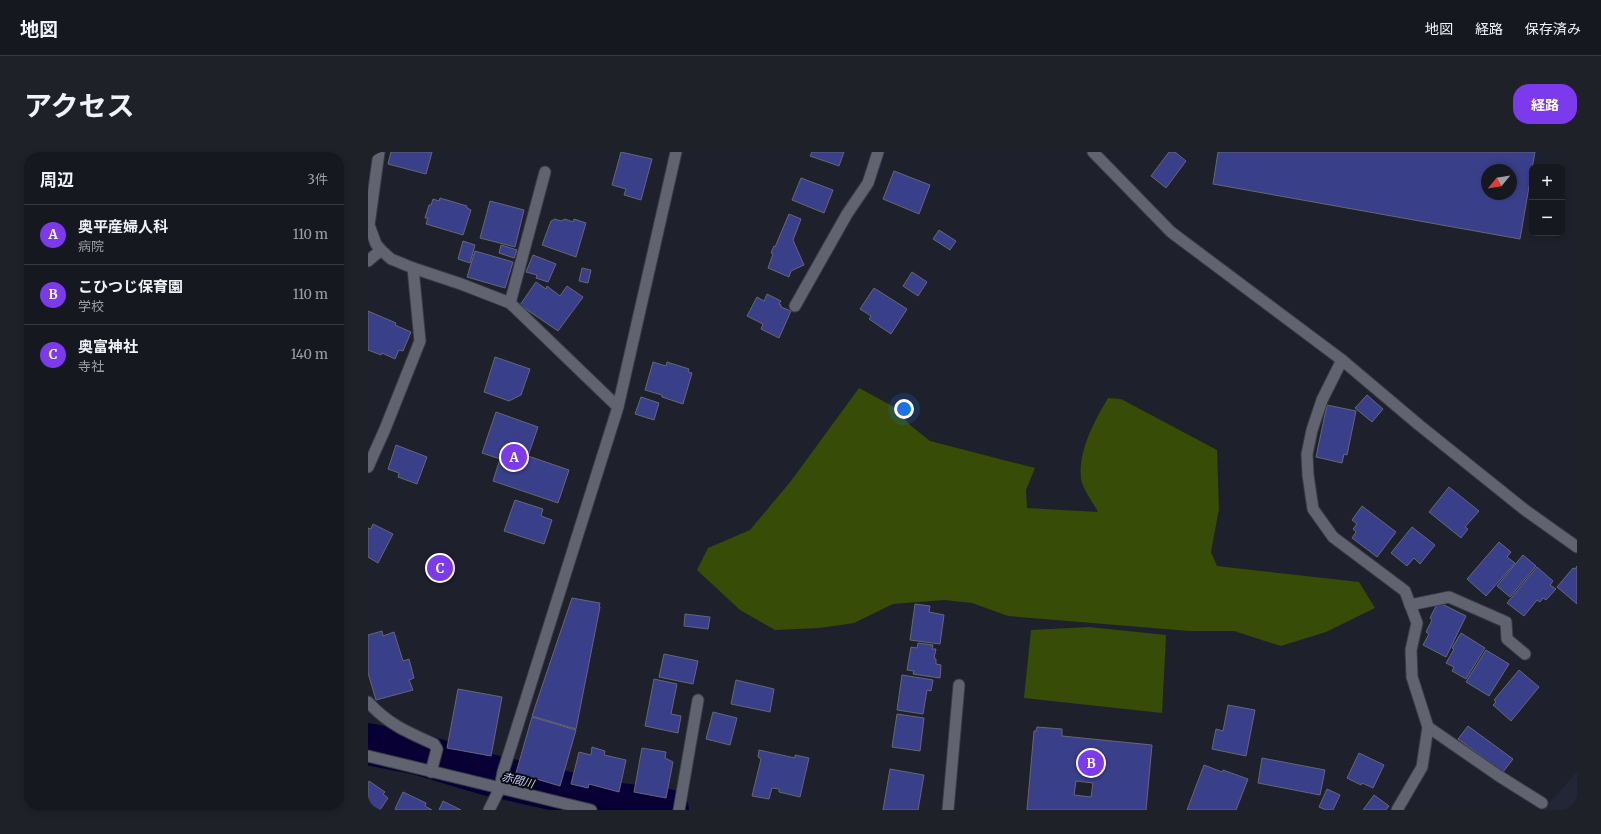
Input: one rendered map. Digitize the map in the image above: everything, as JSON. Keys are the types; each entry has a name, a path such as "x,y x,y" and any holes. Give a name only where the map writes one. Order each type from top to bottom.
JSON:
{"street":[{"path":"379,152 369,225 376,244 381,250 391,259 510,303 618,407"},
{"path":"489,810 501,780 618,407 676,152"},
{"path":"796,306 846,214 868,183 878,152"},
{"path":"1093,152 1171,232 1342,360 1419,426 1525,510 1577,547"},
{"path":"510,303 545,172"},
{"path":"368,261 381,250"},
{"path":"368,467 385,429 420,341 413,268"},
{"path":"1342,360 1322,400 1307,454 1308,476 1313,509 1333,537 1405,591 1417,623 1411,650 1412,677 1428,727 1422,767 1397,810"},
{"path":"1410,605 1449,597 1506,622 1507,639 1525,654"},
{"path":"948,810 959,685"},
{"path":"680,805 698,700"},
{"path":"368,702 380,715 401,729 434,744 437,749 431,772"},
{"path":"1428,727 1499,776 1542,802"},
{"path":"368,756 431,772 501,780 591,810"}],"shaded area":[{"path":"1577,772 1577,810 1543,810"}],"green space":[{"path":"859,388 894,407 910,425 930,441 1035,468 1026,490 1027,508 1098,512 1082,483 1082,458 1088,437 1108,398 1121,399 1217,450 1219,509 1211,552 1217,566 1359,582 1375,608 1326,632 1281,646 1234,631 1189,631 1008,616 972,603 944,600 893,604 854,623 820,628 775,630 740,610 697,570 708,548 750,530 791,481"},
{"path":"1089,627 1166,635 1162,713 1024,698 1031,630"}],"building":[{"path":"391,152 432,152 426,174 388,164"},
{"path":"621,152 652,159 641,200 624,195 626,189 612,185"},
{"path":"812,152 844,152 839,166 810,156"},
{"path":"1169,152 1175,152 1186,161 1166,188 1151,176"},
{"path":"1218,152 1535,152 1533,164 1529,164 1529,187 1520,239 1213,184"},
{"path":"894,171 930,185 919,214 883,199"},
{"path":"801,178 833,190 824,213 792,200"},
{"path":"440,198 467,206 467,208 471,210 463,235 426,224 428,218 425,218 429,205 431,205 433,199 439,201"},
{"path":"490,201 524,210 515,247 480,238"},
{"path":"789,214 801,219 793,240 804,265 791,271 789,277 768,268 773,254 771,253"},
{"path":"555,219 561,221 565,219 573,222 574,219 586,223 576,257 542,245 551,221"},
{"path":"939,230 956,241 950,250 933,239"},
{"path":"463,241 475,245 470,263 458,259"},
{"path":"501,245 517,250 514,258 499,253"},
{"path":"475,251 513,262 505,288 467,277"},
{"path":"533,255 556,264 548,282 536,278 537,275 526,272"},
{"path":"582,268 591,270 588,283 579,281"},
{"path":"912,272 927,282 918,296 903,286"},
{"path":"536,282 546,289 547,286 560,296 567,286 583,297 558,331 520,305"},
{"path":"874,288 907,309 891,334 869,319 871,316 860,309"},
{"path":"767,294 781,301 779,304 781,307 791,311 779,338 761,329 763,324 747,316 757,297 764,301"},
{"path":"368,311 396,323 395,325 411,332 403,351 399,350 395,359 382,353 381,355 368,350"},
{"path":"495,357 530,369 521,395 509,401 484,392"},
{"path":"653,362 666,366 667,362 689,369 688,372 692,373 683,404 645,390"},
{"path":"1367,395 1383,409 1372,422 1355,408"},
{"path":"641,397 659,403 654,420 635,414"},
{"path":"1327,405 1356,411 1347,455 1344,454 1342,463 1316,457"},
{"path":"496,412 538,427 528,456 569,470 558,503 493,481 500,459 482,453"},
{"path":"396,445 427,457 417,484 398,477 399,473 388,469"},
{"path":"1449,487 1479,511 1465,527 1468,529 1461,538 1429,512"},
{"path":"515,500 543,509 541,516 552,520 544,544 504,531"},
{"path":"1362,506 1396,532 1377,557 1352,538 1356,532 1353,529 1357,524 1352,520"},
{"path":"373,524 393,534 378,563 368,557 368,528 371,529"},
{"path":"1412,527 1435,545 1420,564 1414,558 1407,566 1391,553"},
{"path":"1499,542 1511,552 1507,557 1515,563 1486,596 1467,579"},
{"path":"1523,555 1536,566 1510,597 1497,586"},
{"path":"443,556 452,572 437,579 429,563"},
{"path":"1577,566 1577,604 1557,587 1573,568 1575,569"},
{"path":"1537,567 1553,581 1550,585 1556,589 1546,600 1543,598 1540,602 1537,600 1524,616 1507,603"},
{"path":"572,598 600,603 576,729 532,716"},
{"path":"1438,602 1466,616 1446,657 1423,645 1429,634 1426,632 1432,620 1430,618"},
{"path":"915,604 930,606 929,612 944,615 940,644 910,640"},
{"path":"685,614 710,617 708,629 684,626"},
{"path":"382,631 383,636 394,632 403,661 409,659 414,678 409,680 413,690 376,700 368,673 368,635"},
{"path":"1461,633 1485,648 1466,679 1452,671 1454,667 1446,663 1454,649 1452,648"},
{"path":"918,643 933,645 932,649 936,649 934,658 936,659 936,664 941,665 940,678 913,674 914,671 907,670 911,647 917,648"},
{"path":"1486,650 1509,664 1489,696 1466,682"},
{"path":"664,654 698,661 693,684 659,677"},
{"path":"1519,670 1539,687 1511,721 1493,705 1496,702 1494,700"},
{"path":"902,675 933,680 931,691 927,690 923,714 897,710"},
{"path":"654,679 677,684 671,714 681,716 678,733 645,726"},
{"path":"736,680 774,689 770,712 731,704"},
{"path":"458,689 502,697 491,756 447,748"},
{"path":"1228,705 1255,710 1246,756 1212,749 1216,729 1223,731"},
{"path":"713,712 737,718 730,745 706,739"},
{"path":"897,714 924,718 920,751 892,747"},
{"path":"532,717 576,730 560,786 516,773"},
{"path":"1468,726 1513,759 1503,772 1458,739"},
{"path":"1037,727 1062,729 1062,736 1152,745 1146,810 1027,810 1034,731 1036,731","holes":["1076,781 1093,783 1091,797 1074,795"]},
{"path":"592,747 605,751 604,755 626,760 619,792 589,784 588,788 571,784 579,752 591,755"},
{"path":"642,748 666,752 665,758 673,762 666,798 634,792"},
{"path":"759,750 795,758 795,755 809,758 800,797 779,792 779,789 772,788 769,799 752,796 761,759 758,757"},
{"path":"1359,753 1384,765 1373,788 1362,783 1361,785 1347,778"},
{"path":"1262,758 1325,770 1320,795 1258,783"},
{"path":"1204,765 1222,772 1223,770 1248,779 1236,810 1187,810"},
{"path":"890,769 924,775 918,810 883,810"},
{"path":"369,781 385,792 383,794 388,798 380,810 368,810"},
{"path":"1327,789 1340,795 1333,810 1326,810 1319,807"},
{"path":"403,792 426,803 425,806 432,810 395,809"},
{"path":"1374,795 1389,806 1386,810 1363,810"},
{"path":"443,801 461,810 439,810"}],"waterway":[{"name":"赤間川","path":"368,744 418,754 485,774 613,803 668,810"}],"place":[{"name":"奥平産婦人科","path":"514,457"},
{"name":"奥富神社","path":"440,568"},
{"name":"こひつじ保育園","path":"1091,763"}]}
